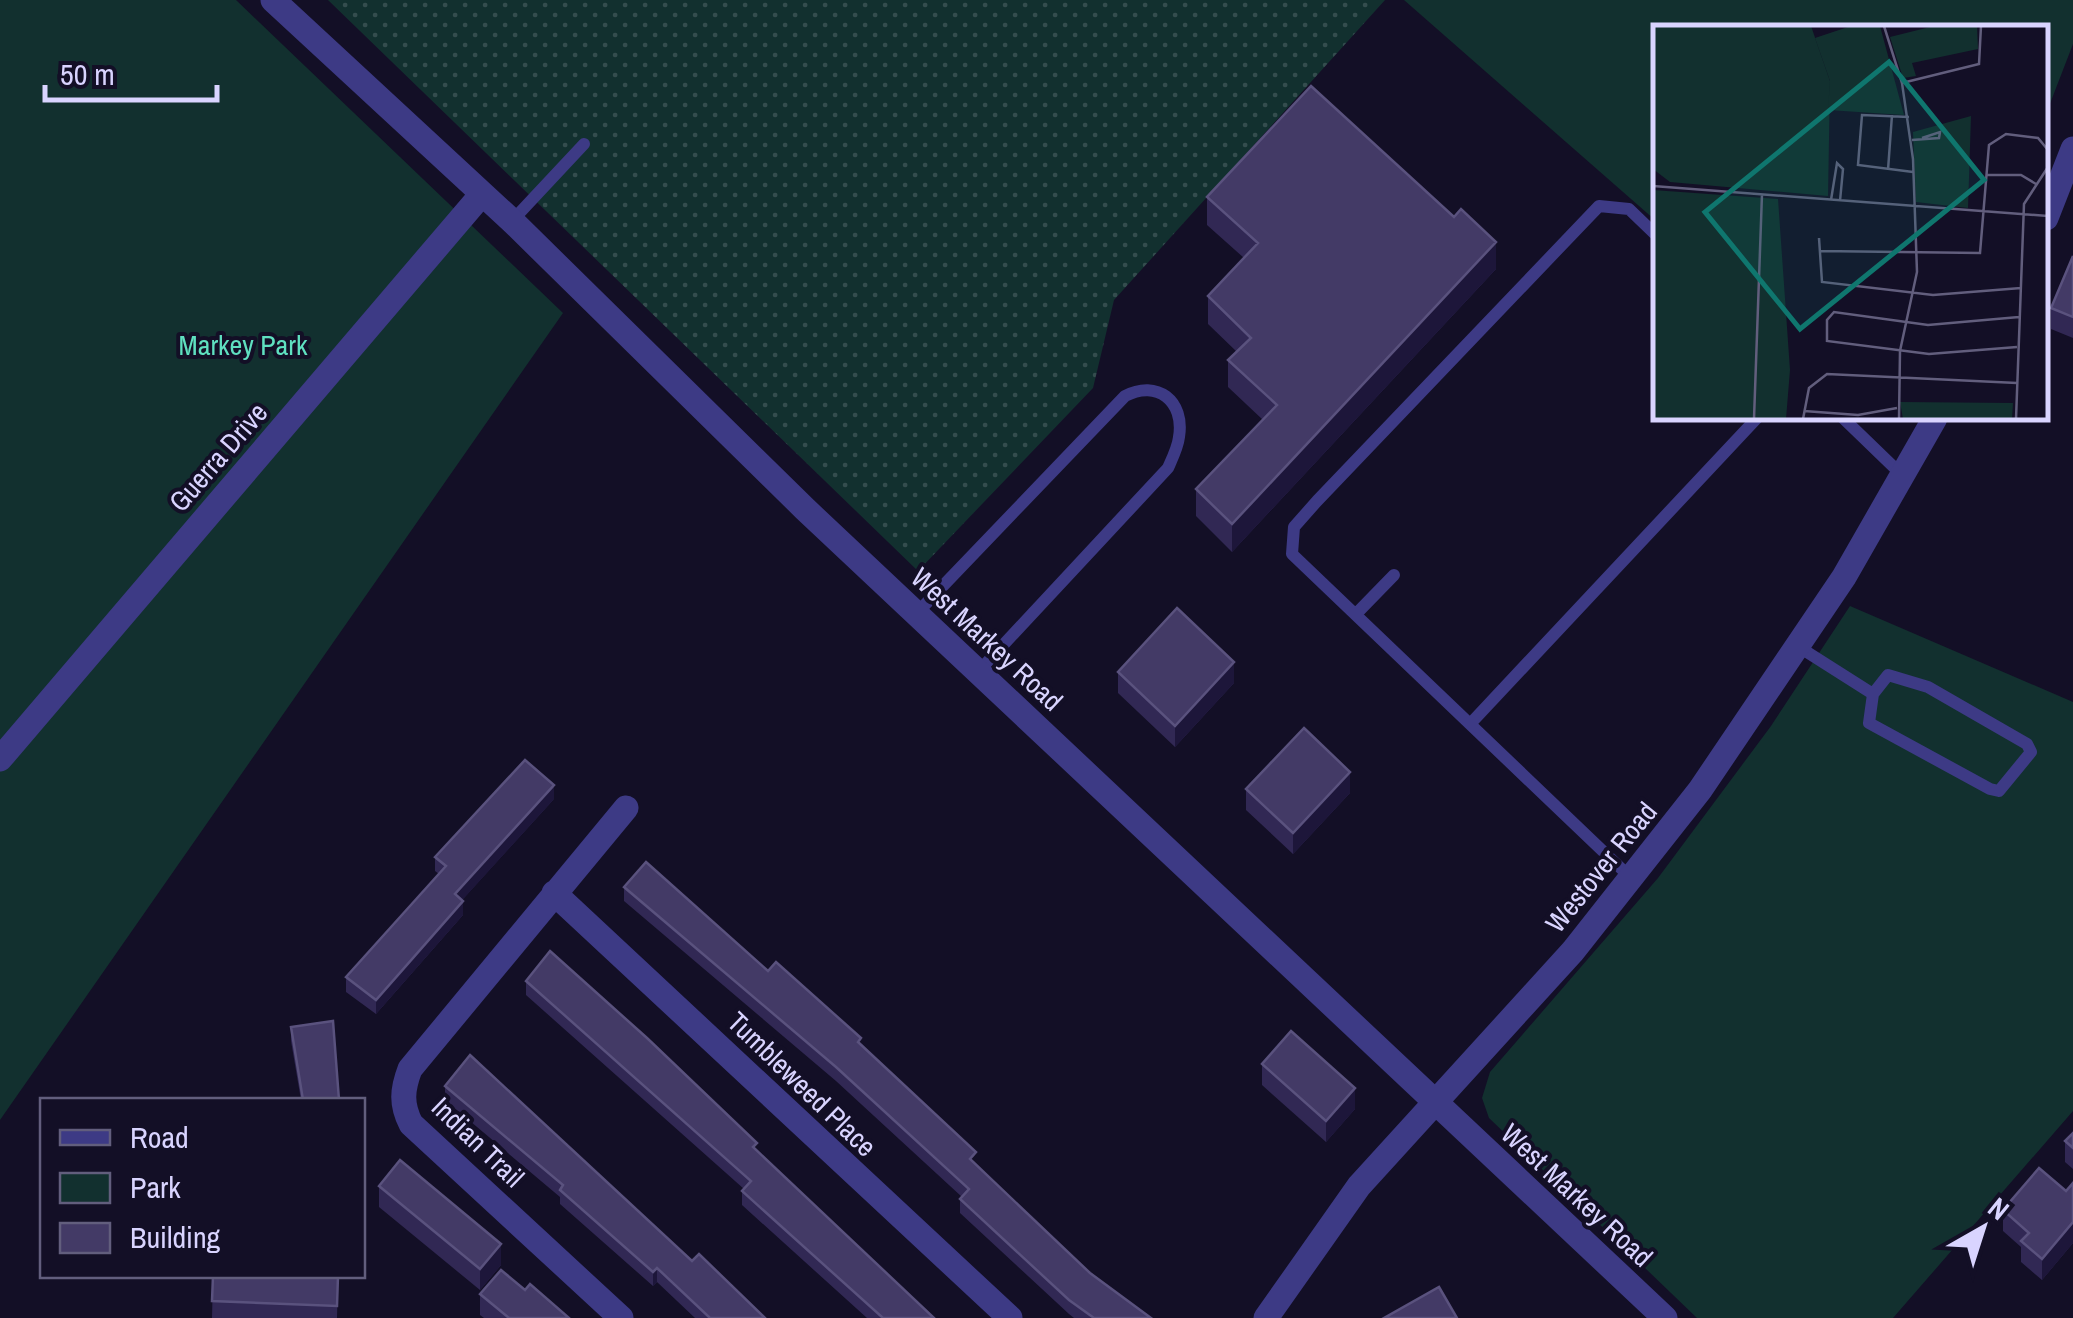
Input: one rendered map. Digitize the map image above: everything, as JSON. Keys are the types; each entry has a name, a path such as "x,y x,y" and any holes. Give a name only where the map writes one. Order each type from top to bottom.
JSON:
{"street":[{"name":"West Markey Road","path":"273,0 512,220 916,614 1664,1318"},
{"path":"2056,216 2073,150"},
{"name":"Guerra Drive","path":"0,759 482,194"},
{"name":"Westover Road","path":"1266,1318 1358,1186 1573,951 1700,790 1799,647 1934,420"},
{"name":"Indian Trail","path":"622,1318 436,1142 422,1134 403,1104 410,1069 626,808"},
{"name":"Tumbleweed Place","path":"554,893 1010,1318"}],"lane":[{"path":"512,220 584,144"},
{"path":"1630,877 1292,554 1294,527 1599,206 1629,209 1653,232"},
{"path":"916,614 1125,396 1140,388 1164,392 1177,406 1180,436 1168,468 978,672"},
{"path":"1472,723 1755,420"},
{"path":"1845,420 1903,476"},
{"path":"1356,614 1394,575"},
{"path":"1799,647 1873,694"},
{"path":"1888,675 1928,687 2026,744 2031,752 1999,791 1990,789 1868,723 1873,694 1888,675"}],"green space":[{"name":"Markey Park","path":"0,0 236,0 563,313 0,1120"},
{"path":"328,0 1385,0 1114,300 1093,388 918,571"},
{"path":"1404,0 2073,0 2073,44 2048,109 2048,25 1653,25 1653,218"},
{"path":"1850,606 2073,702 2073,1111 1893,1318 1697,1318 1489,1118 1482,1098 1490,1072 1658,878 1771,726"}],"building":[{"path":"1311,86 1454,217 1461,209 1496,242 1232,524 1196,489 1277,405 1228,360 1251,338 1208,296 1258,243 1207,197"},
{"path":"2073,256 2073,317 2051,308"},
{"path":"1177,608 1234,662 1175,726 1118,672"},
{"path":"1304,728 1350,772 1293,833 1246,789"},
{"path":"525,760 554,785 455,894 463,901 376,1000 346,977 446,866 435,857"},
{"path":"646,862 768,971 776,962 861,1038 858,1042 976,1152 970,1159 1090,1273 1151,1318 1094,1318 1069,1300 960,1199 969,1189 836,1067 624,887"},
{"path":"550,951 757,1143 753,1147 934,1318 883,1318 742,1191 751,1181 526,981"},
{"path":"333,1021 339,1098 303,1098 291,1027"},
{"path":"1291,1031 1355,1088 1326,1121 1262,1064"},
{"path":"470,1055 692,1261 699,1254 765,1318 710,1318 657,1268 653,1272 560,1190 563,1185 445,1086"},
{"path":"400,1160 501,1244 480,1269 379,1186"},
{"path":"2039,1168 2066,1191 2073,1183 2073,1222 2042,1259 2021,1241 2029,1233 2003,1210"},
{"path":"501,1270 525,1290 530,1284 569,1318 509,1318 480,1294"},
{"path":"213,1278 338,1278 337,1306 212,1301"},
{"path":"1439,1287 1457,1318 1384,1318"}]}
